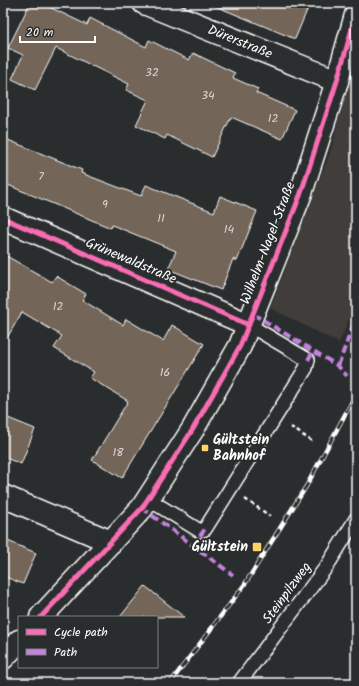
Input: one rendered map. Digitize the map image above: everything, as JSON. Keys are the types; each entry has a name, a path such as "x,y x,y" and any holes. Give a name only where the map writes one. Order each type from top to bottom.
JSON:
{"street":[{"name":"Dürerstraße","path":"144,3 337,81"},
{"name":"Wilhelm-Nagel-Straße","path":"42,616 111,542 148,499 166,474 215,392 240,346 301,193 337,81 356,15"},
{"name":"Grünewaldstraße","path":"3,218 249,325"},
{"path":"3,496 111,542"},
{"path":"3,658 18,642"}],"lane":[{"path":"148,499 200,531 205,529 306,368 308,360 249,325"},
{"name":"Steinpilzweg","path":"240,683 314,583 356,519"}],"path":[{"path":"301,433 313,442"},
{"path":"255,506 270,516"}],"shaded area":[{"path":"356,49 356,301 339,343 270,308 331,150"}],"building":[{"path":"30,3 41,3 87,25 90,18 146,47 149,40 189,60 193,53 235,73 233,78 258,89 256,93 295,110 282,139 231,117 212,157 167,135 165,139 136,125 148,100 126,90 129,84 56,48 35,90 12,79 23,55 8,48"},
{"path":"208,3 310,3 295,39"},
{"path":"3,138 82,170 81,173 141,196 146,185 214,212 220,196 257,211 237,261 233,259 221,290 168,269 176,251 112,225 111,228 3,183"},
{"path":"3,254 52,282 56,276 86,294 82,300 123,325 126,319 163,341 172,325 204,344 122,478 92,460 128,401 90,378 94,372 54,348 62,336 22,312 3,345"},
{"path":"3,416 35,429 21,464 3,457"},
{"path":"3,539 36,553 23,584 3,576"},
{"path":"145,586 184,617 158,616 121,616"}],"railway":[{"path":"170,683 245,584 307,485 356,394"}],"marked path":[{"path":"253,314 338,366 347,376"},
{"path":"338,366 356,318"},
{"path":"308,360 313,351"},
{"path":"142,508 233,575"},
{"path":"193,546 205,529"}],"cycle path":[{"path":"42,616 142,508 193,429 240,346 301,193 337,81 356,15"},
{"path":"3,218 249,325"}],"place":[{"name":"Gültstein Bahnhof","path":"205,448"},
{"name":"Gültstein","path":"257,547"}]}
